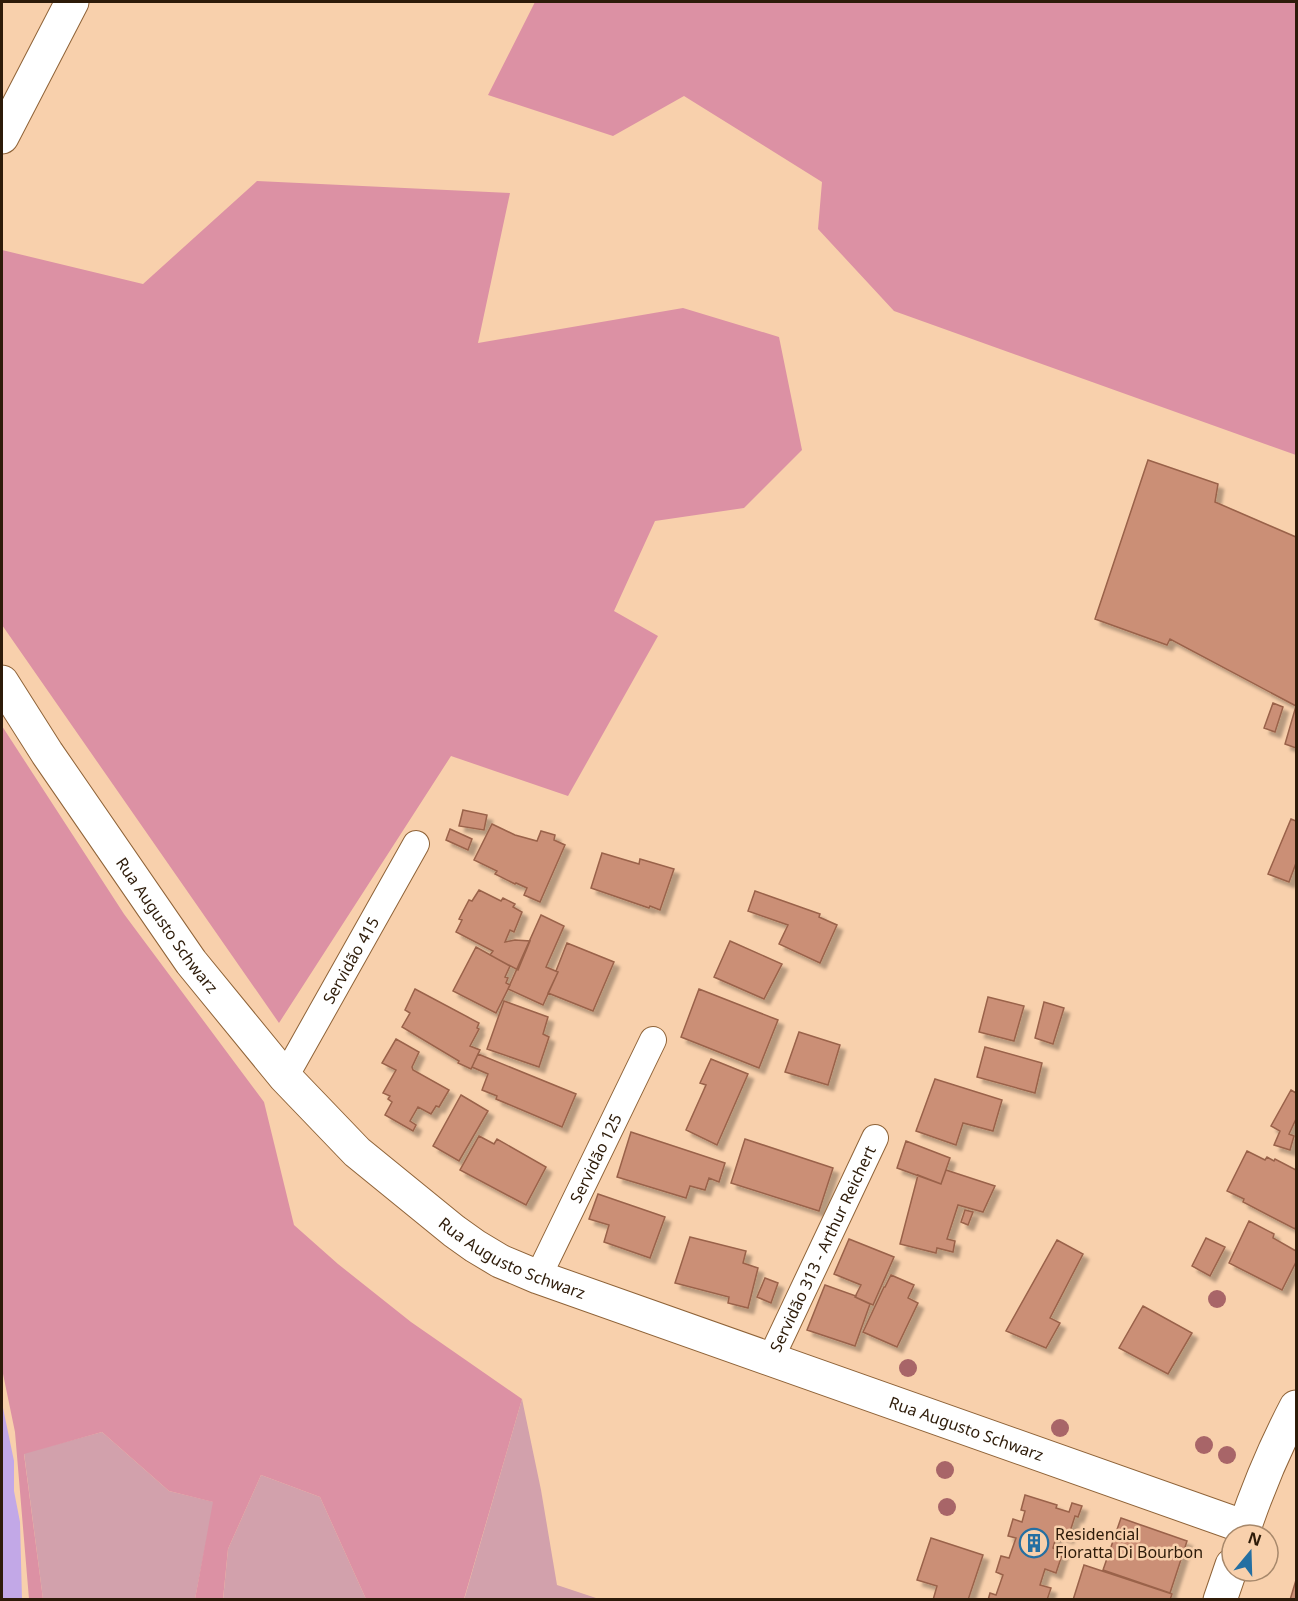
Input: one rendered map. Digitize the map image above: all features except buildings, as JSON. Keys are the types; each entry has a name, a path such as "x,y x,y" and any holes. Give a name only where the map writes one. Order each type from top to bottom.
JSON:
{"main road":[{"path":"2,137 72,2"},
{"name":"Rua Augusto Schwarz","path":"2,682 47,753 191,962 285,1077 357,1152 475,1246 500,1262 530,1275 1221,1523"},
{"path":"1246,1523 1263,1474 1287,1444 1296,1407"},
{"path":"1220,1599 1226,1583"}],"street":[{"name":"Servidão 415","path":"285,1077 416,844"},
{"name":"Servidão 125","path":"530,1275 642,1046"},
{"name":"Servidão 313 - Arthur Reichert","path":"771,1360 875,1138"}],"shaded area":[{"path":"535,2 1296,2 1296,455 894,311 818,229 822,182 684,96 613,136 488,95"},
{"path":"257,181 510,193 478,343 683,308 779,337 802,450 744,508 655,521 614,611 658,636 568,796 451,756 279,1023 2,625 2,250 143,284"},
{"path":"2,726 124,914 264,1102 294,1225 338,1264 411,1322 522,1399 464,1599 366,1599 320,1497 261,1475 228,1549 223,1599 195,1599 213,1502 169,1491 102,1432 24,1454 43,1599 29,1599 15,1432 2,1369"},
{"path":"522,1399 541,1490 557,1585 599,1599 464,1600"},
{"path":"2,1403 14,1461 14,1491 20,1522 22,1599 2,1599"},
{"path":"102,1432 169,1491 214,1502 195,1599 43,1599 24,1453"},
{"path":"261,1475 320,1497 366,1599 223,1600 228,1549"}],"place":[{"name":"Residencial Floratta Di Bourbon","path":"1034,1543"}]}
